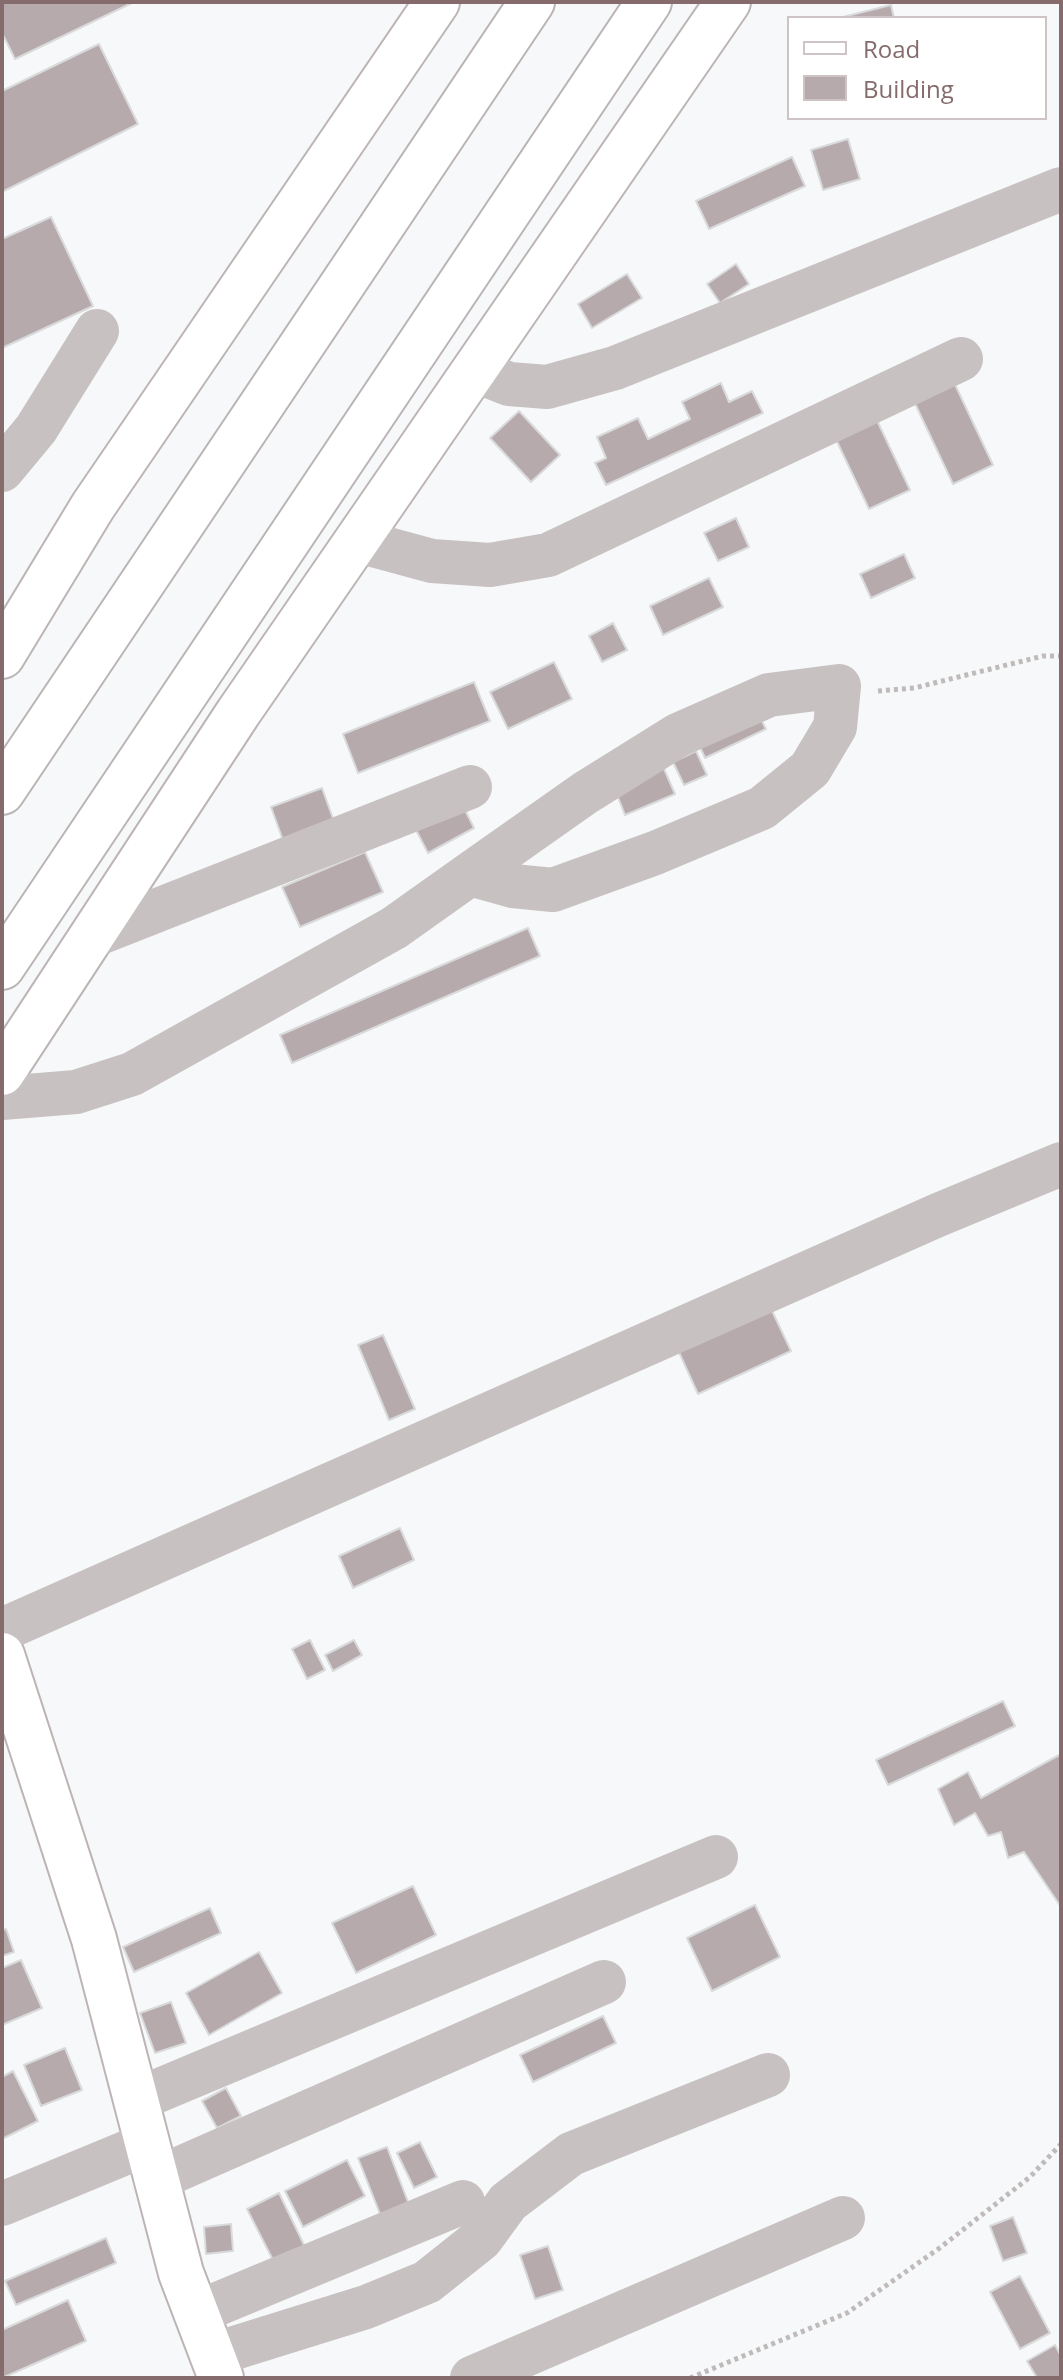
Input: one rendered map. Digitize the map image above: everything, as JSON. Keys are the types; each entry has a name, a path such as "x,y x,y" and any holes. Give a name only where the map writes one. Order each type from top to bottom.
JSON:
{"main road":[{"path":"2,656 93,506 437,2"},
{"path":"2,792 532,2"},
{"path":"2,967 649,2"},
{"path":"2,1073 238,713 728,2"},
{"path":"4,1670 94,1939 181,2273 216,2367"}],"street":[{"path":"476,371 509,384 547,387 615,368 1061,189"},
{"path":"2,470 36,429 97,331"},
{"path":"358,541 432,561 490,565 548,555 961,359"},
{"path":"2,1098 76,1092 132,1074 394,928 470,874 610,776 678,735 769,695 839,686 835,727 810,769 762,808 655,853 553,890 513,886 470,874"},
{"path":"92,936 470,787"},
{"path":"2,1630 938,1215 1061,1164"},
{"path":"136,2100 716,1857"},
{"path":"2,2204 151,2162 604,1982"},
{"path":"216,2367 427,2282 481,2239 508,2202 571,2154 768,2075"},
{"path":"196,2313 463,2202"},
{"path":"472,2378 843,2218"}],"path":[{"path":"839,686 864,692 914,688 1043,656 1061,656"},
{"path":"690,2378 847,2313 1008,2195 1061,2144"}],"building":[{"path":"2,2 134,2 15,59 2,33"},
{"path":"891,5 894,16 847,16"},
{"path":"99,44 138,124 2,192 2,91"},
{"path":"848,139 860,179 823,190 811,150"},
{"path":"792,157 805,186 709,229 696,201"},
{"path":"51,217 93,306 2,348 2,239"},
{"path":"736,264 749,284 720,303 707,284"},
{"path":"627,274 642,298 592,328 578,304"},
{"path":"951,376 993,465 953,484 911,395"},
{"path":"721,383 729,402 752,391 763,413 606,485 595,463 606,458 597,437 638,418 648,439 690,419 682,402"},
{"path":"519,411 560,455 531,482 490,438"},
{"path":"873,412 910,490 869,509 832,431"},
{"path":"736,518 749,547 718,561 704,533"},
{"path":"904,554 915,578 871,598 860,574"},
{"path":"709,578 723,607 663,635 650,606"},
{"path":"613,623 627,650 602,662 589,636"},
{"path":"554,662 572,699 508,729 490,692"},
{"path":"474,682 490,721 358,773 343,734"},
{"path":"756,710 766,729 705,758 696,738"},
{"path":"696,751 707,775 684,785 673,762"},
{"path":"661,762 675,794 625,815 612,782"},
{"path":"322,788 335,824 284,843 271,807"},
{"path":"462,804 474,828 428,853 416,830"},
{"path":"365,852 383,892 300,927 282,887"},
{"path":"528,928 540,956 292,1063 280,1035"},
{"path":"765,1296 791,1351 698,1394 673,1339"},
{"path":"383,1335 415,1409 389,1420 358,1345"},
{"path":"400,1528 414,1560 353,1588 339,1556"},
{"path":"310,1640 325,1670 307,1679 292,1649"},
{"path":"354,1640 362,1655 333,1671 325,1655"},
{"path":"1003,1701 1015,1726 888,1785 876,1760"},
{"path":"1061,1754 1061,1907 1024,1852 1008,1858 1001,1832 988,1836 975,1813 954,1825 938,1789 968,1772 981,1798"},
{"path":"413,1886 436,1935 356,1973 332,1923"},
{"path":"755,1905 780,1957 712,1991 687,1938"},
{"path":"210,1908 221,1933 134,1972 123,1947"},
{"path":"6,1929 14,1952 2,1956 2,1930"},
{"path":"259,1952 282,1993 209,2035 186,1993"},
{"path":"21,1960 42,2008 2,2025 2,1968"},
{"path":"171,2002 186,2043 155,2053 140,2013"},
{"path":"603,2016 616,2043 533,2082 520,2055"},
{"path":"65,2048 82,2090 41,2106 24,2065"},
{"path":"13,2071 38,2121 2,2139 2,2077"},
{"path":"226,2088 241,2116 217,2128 202,2101"},
{"path":"420,2142 437,2177 414,2188 397,2153"},
{"path":"387,2147 410,2207 382,2219 358,2158"},
{"path":"347,2160 365,2196 303,2227 285,2191"},
{"path":"279,2193 305,2247 274,2262 247,2209"},
{"path":"1013,2217 1027,2253 1003,2261 990,2226"},
{"path":"231,2224 233,2251 206,2254 204,2227"},
{"path":"106,2238 116,2263 16,2305 5,2281"},
{"path":"548,2246 563,2290 535,2299 520,2255"},
{"path":"1020,2276 1050,2333 1020,2349 990,2292"},
{"path":"68,2300 86,2341 2,2378 2,2330"},
{"path":"1055,2345 1061,2356 1061,2378 1037,2378 1027,2361"}]}
